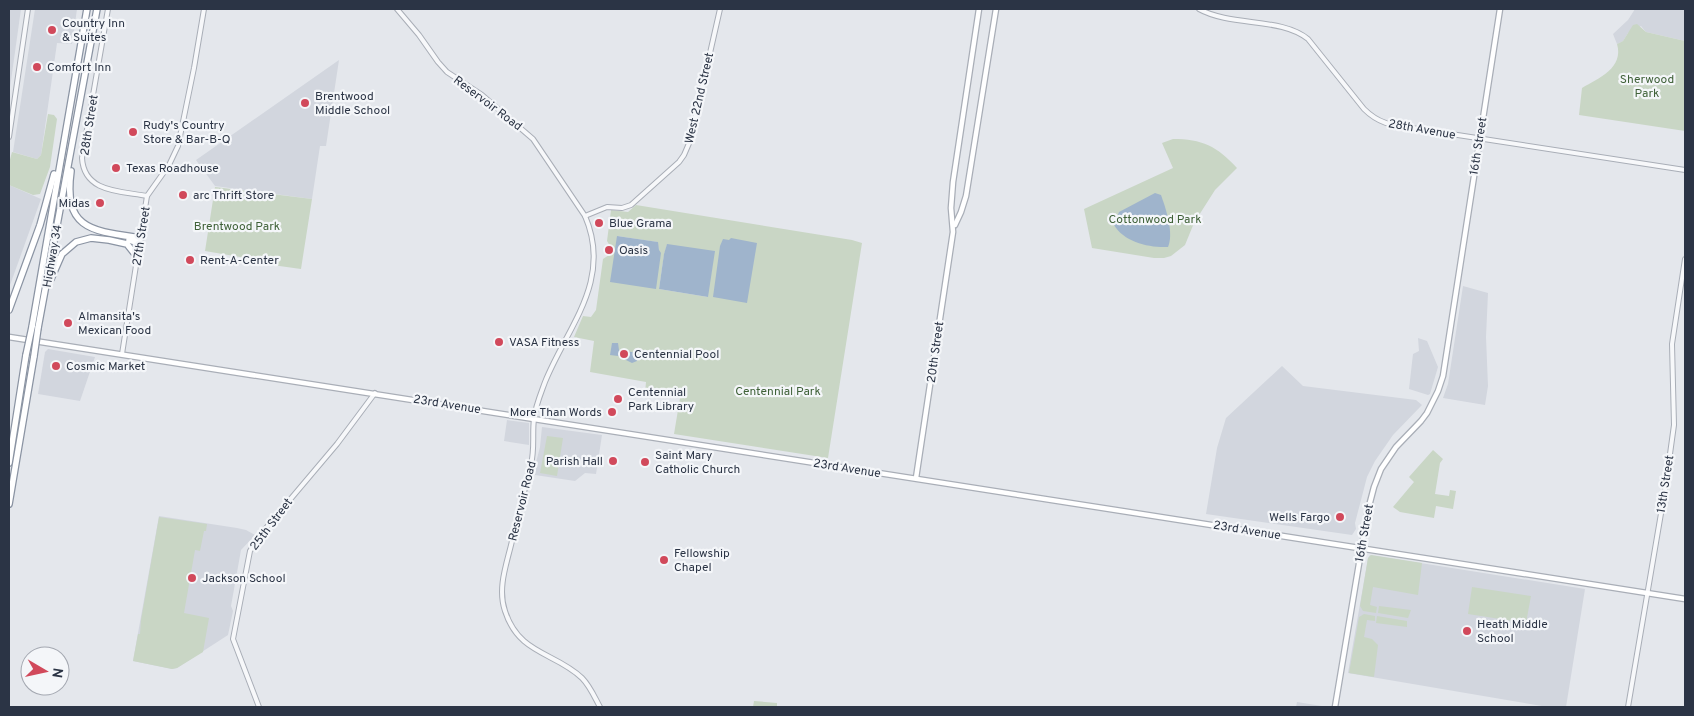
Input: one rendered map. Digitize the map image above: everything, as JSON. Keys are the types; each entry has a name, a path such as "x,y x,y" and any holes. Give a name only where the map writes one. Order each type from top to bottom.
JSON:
{"highway":[{"name":"Highway 34","path":"9,463 26,355 87,9"},
{"name":"Highway 34","path":"9,504 38,328 97,9"},
{"path":"9,310 40,225 63,143"},
{"path":"71,151 69,196 78,219 95,230 140,241"},
{"path":"45,297 56,266 65,249 76,242 91,238 140,241"},
{"path":"109,240 129,245 138,258"}],"main road":[{"name":"20th Street","path":"954,226 951,208 953,182 979,9"},
{"name":"20th Street","path":"916,478 954,226 966,196 996,9"},
{"name":"16th Street","path":"1335,707 1369,501 1378,476 1388,458 1427,413 1443,377 1500,9"},
{"name":"23rd Avenue","path":"9,337 1685,599"}],"street":[{"path":"9,137 28,9"},
{"name":"28th Street","path":"108,9 83,166 91,181 103,188 148,196"},
{"name":"27th Street","path":"122,354 148,196 169,164 179,144 204,9"},
{"name":"Reservoir Road","path":"397,9 442,67 489,101 534,139 585,216 591,234 594,258 587,294 572,330 547,378 534,418 531,464 502,581 502,601 515,632 526,644 580,676 600,707"},
{"name":"West 22nd Street","path":"585,216 607,207 622,208 631,205 670,172 684,155 690,141 720,9"},
{"name":"28th Avenue","path":"1199,9 1220,17 1282,27 1302,34 1375,119 1391,124 1480,139 1685,170"},
{"name":"13th Street","path":"1628,707 1674,426 1672,349 1685,259"},
{"name":"25th Street","path":"259,707 233,639 250,551 261,534 375,393"}],"shaded area":[{"path":"9,9 21,9 9,95"},
{"path":"35,9 77,9 72,44 57,43 41,155 37,159 13,152"},
{"path":"1635,9 1685,9 1685,41 1646,32 1641,26 1628,33 1623,41 1617,44 1613,34 1628,20"},
{"name":"Brentwood Middle School","path":"339,60 326,146 320,146 312,199 215,186 196,160"},
{"path":"9,185 41,199 9,288"},
{"path":"1463,286 1488,293 1486,337 1488,386 1485,405 1443,398 1448,384"},
{"path":"1418,338 1427,341 1438,367 1430,394 1428,395 1409,389 1413,354 1419,351"},
{"path":"48,349 95,357 80,401 38,394 45,352"},
{"path":"1282,366 1303,386 1416,400 1422,405 1393,435 1375,461 1367,477 1355,523 1356,529 1352,535 1206,514 1217,448 1226,418"},
{"path":"507,420 529,423 529,445 504,441"},
{"path":"542,427 602,435 596,474 585,473 575,481 533,474 540,447"},
{"name":"Jackson School","path":"159,516 237,528 255,535 241,550 228,635 177,668 172,669 133,661"},
{"name":"Heath Middle School","path":"1370,555 1585,589 1566,707 1548,707 1348,673"},
{"path":"1297,702 1328,707 1296,707"}],"green space":[{"name":"Sherwood Park","path":"1637,24 1646,32 1685,41 1685,131 1579,115 1582,88 1609,71 1617,60 1617,44 1623,41 1633,25"},
{"path":"48,114 54,115 57,119 50,167 40,194 33,195 9,185 9,163 12,152 37,159 41,155"},
{"name":"Cottonwood Park","path":"1173,139 1192,140 1208,145 1223,154 1237,168 1215,190 1194,223 1185,245 1171,256 1164,258 1092,248 1084,209 1173,168 1162,143"},
{"name":"Brentwood Park","path":"215,187 312,199 301,269 265,264 246,258 205,251"},
{"name":"Centennial Park","path":"636,205 862,243 828,458 674,434 680,398 645,393 646,382 590,372 594,341 574,337 583,316 591,317 596,310 603,259 609,255 610,246 607,241 611,210 628,212","holes":["617,236 657,242 659,250","667,245 708,297 659,289"]},
{"path":"547,436 563,438 557,476 540,473"},
{"path":"1433,450 1443,459 1440,463 1435,494 1449,496 1450,490 1456,491 1453,509 1436,506 1434,518 1400,512 1393,507 1414,482 1409,477"},
{"name":"Jackson School","path":"159,517 207,524 200,551 195,550 184,613 209,618 203,652 177,668 172,669 133,661 138,634 140,634"},
{"path":"1371,555 1422,563 1418,595 1373,587 1370,605 1377,607 1376,613 1363,611 1360,606 1368,558"},
{"path":"1472,587 1531,596 1526,623 1468,614"},
{"path":"1379,606 1411,610 1408,618 1378,613"},
{"path":"1364,614 1375,616 1375,621 1367,620 1364,637 1372,639 1378,645 1374,677 1349,673 1359,617"},
{"path":"1377,616 1407,621 1407,627 1376,623"},
{"path":"754,701 777,703 777,707 753,707"}],"water":[{"path":"1155,193 1161,195 1167,214 1170,228 1168,247 1145,245 1130,240 1118,231 1114,225 1119,212"},
{"path":"617,236 658,242 661,253 656,289 610,282"},
{"path":"731,238 757,243 747,303 713,297 720,246 723,239 729,240"},
{"path":"667,244 715,251 708,297 659,289"},
{"name":"Centennial Pool","path":"612,343 618,343 619,350 638,353 637,361 632,363 618,356 610,355"}],"place":[{"name":"Country Inn & Suites","path":"52,30"},
{"name":"Comfort Inn","path":"37,67"},
{"name":"Brentwood Middle School","path":"305,103"},
{"name":"Rudy's Country Store & Bar-B-Q","path":"133,132"},
{"name":"Texas Roadhouse","path":"116,168"},
{"name":"arc Thrift Store","path":"183,195"},
{"name":"Midas","path":"100,203"},
{"name":"Blue Grama","path":"599,223"},
{"name":"Oasis","path":"609,250"},
{"name":"Rent-A-Center","path":"190,260"},
{"name":"Almansita's Mexican Food","path":"68,323"},
{"name":"VASA Fitness","path":"499,342"},
{"name":"Centennial Pool","path":"624,354"},
{"name":"Cosmic Market","path":"56,366"},
{"name":"Centennial Park Library","path":"618,399"},
{"name":"More Than Words","path":"612,412"},
{"name":"Parish Hall","path":"613,461"},
{"name":"Saint Mary Catholic Church","path":"645,462"},
{"name":"Wells Fargo","path":"1340,517"},
{"name":"Fellowship Chapel","path":"664,560"},
{"name":"Jackson School","path":"192,578"},
{"name":"Heath Middle School","path":"1467,631"}]}
